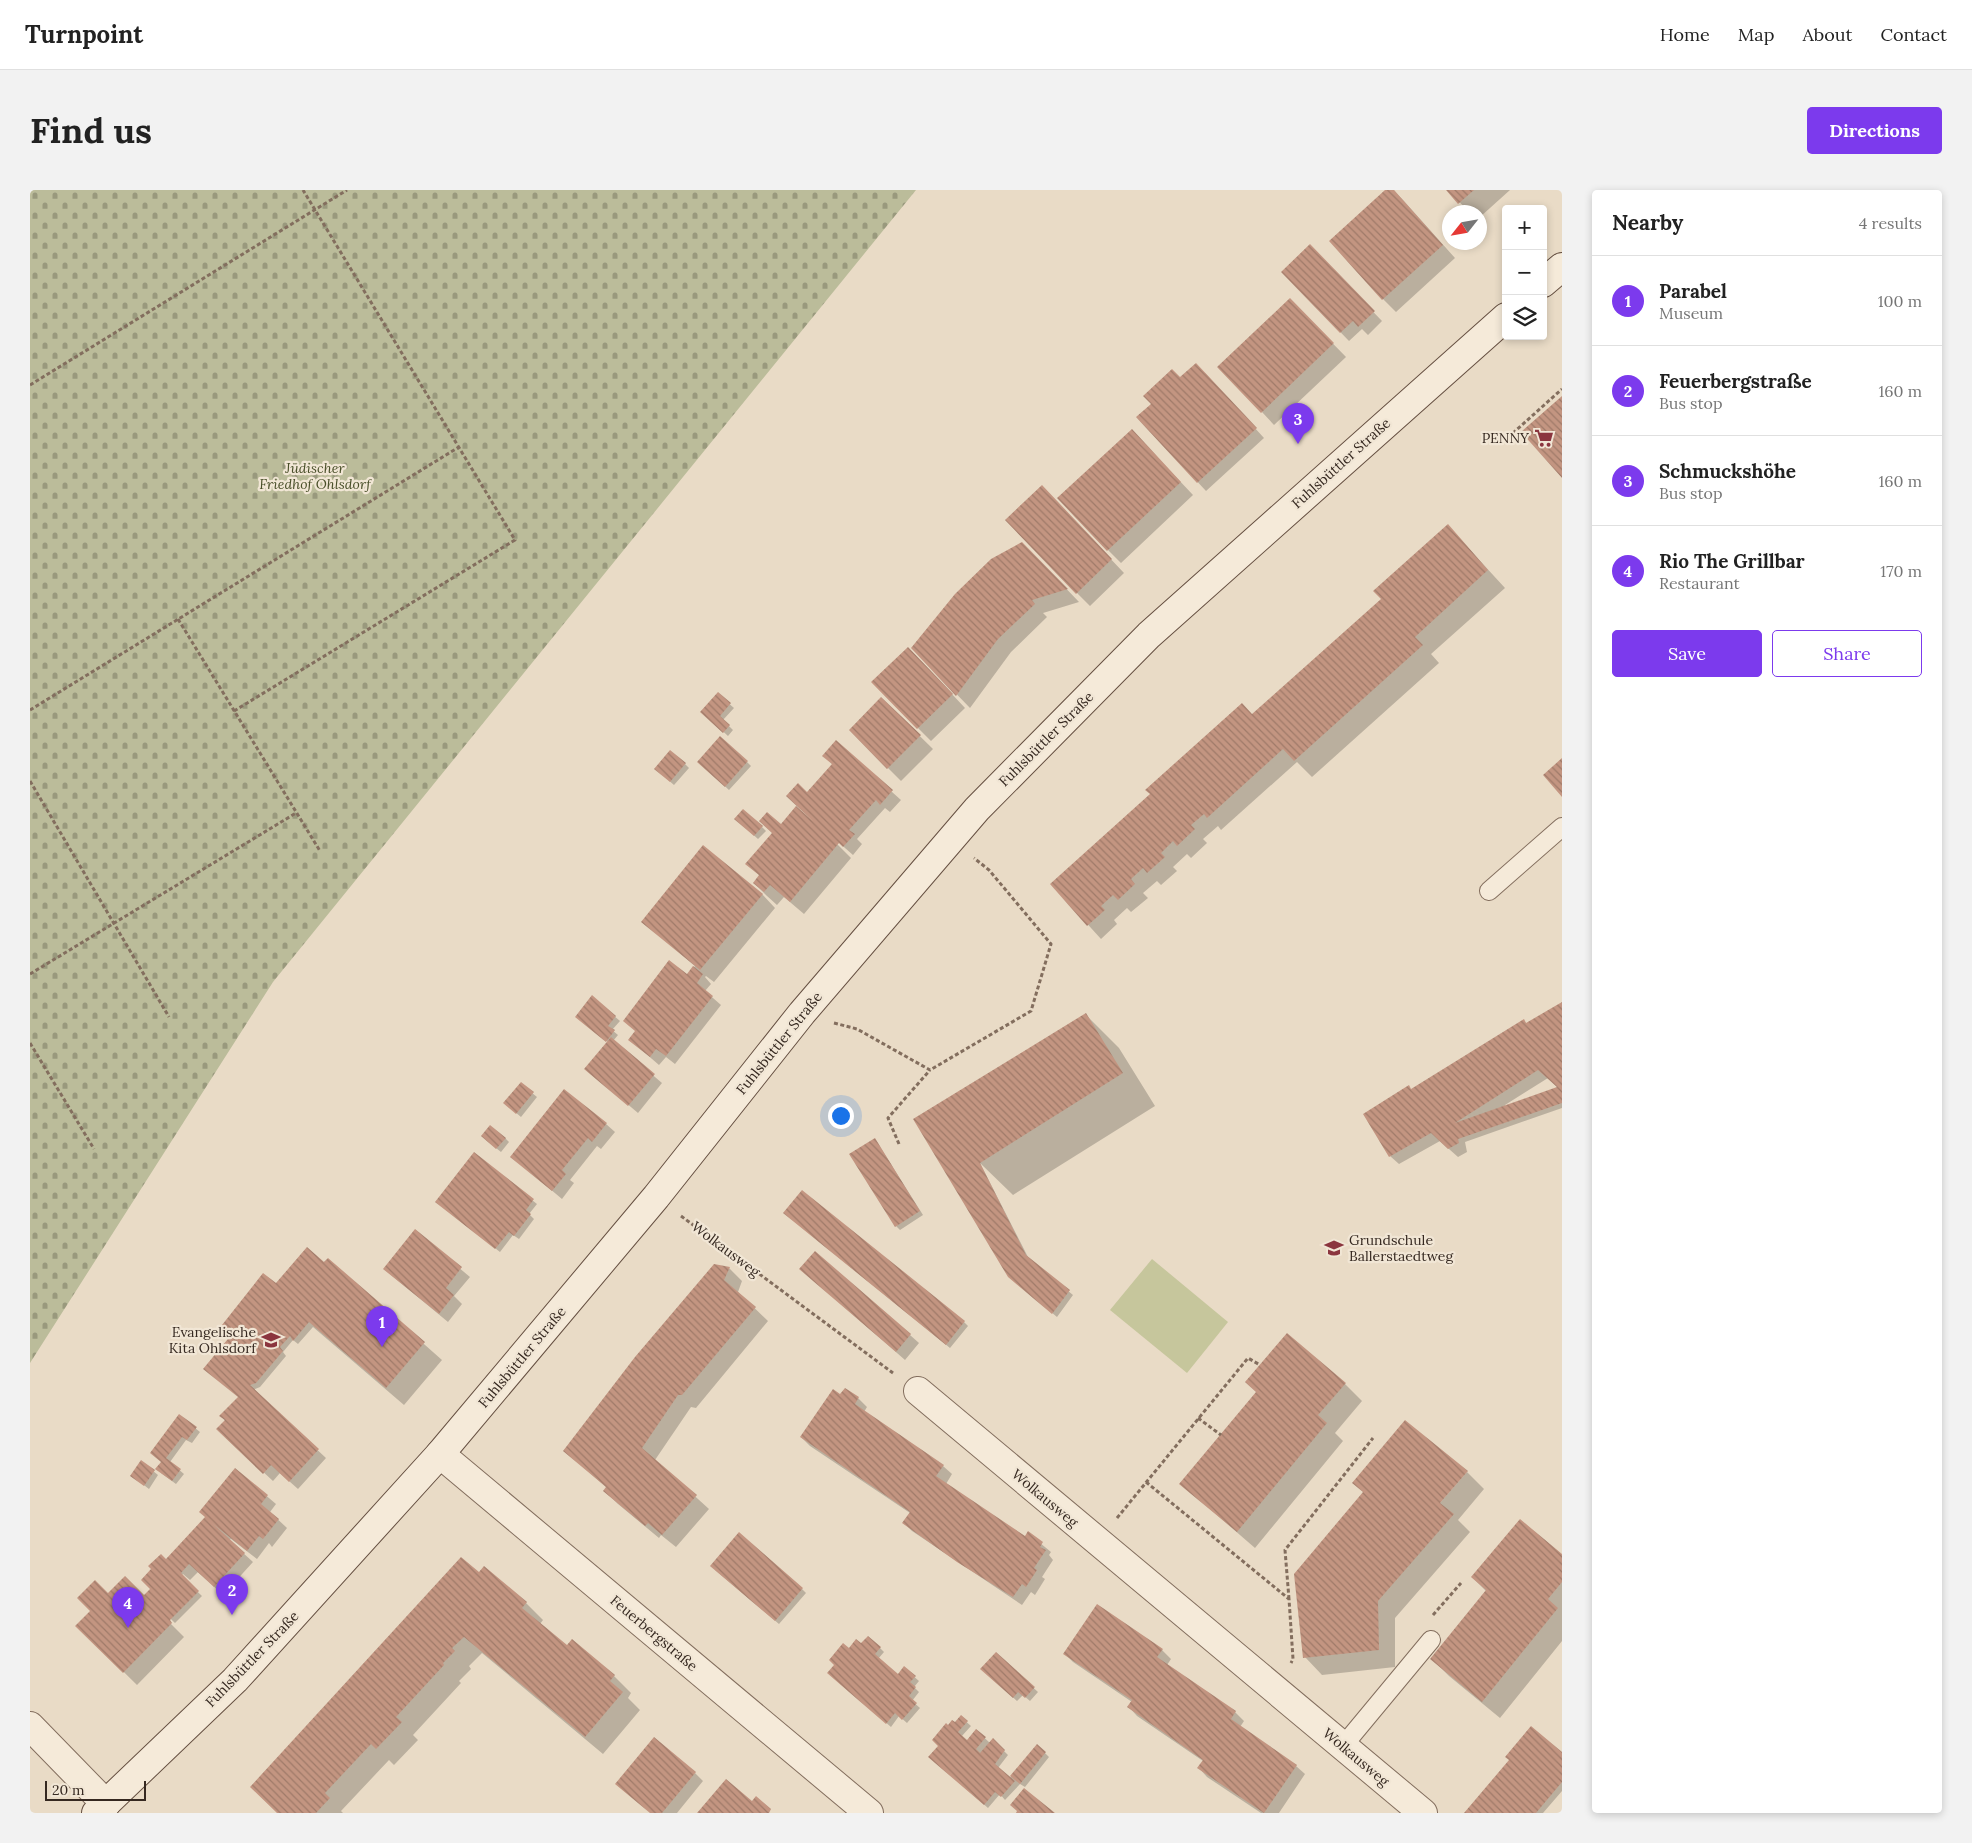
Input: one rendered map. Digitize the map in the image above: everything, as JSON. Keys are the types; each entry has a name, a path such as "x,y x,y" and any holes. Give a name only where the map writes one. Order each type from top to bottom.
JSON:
{"main road":[{"path":"1547,280 1562,267"},
{"name":"Fuhlsbüttler Straße","path":"101,1808 234,1680 440,1454 656,1197 802,1013 977,809 1149,635 1502,321"},
{"name":"Wolkausweg","path":"918,1391 1423,1813"},
{"name":"Feuerbergstraße","path":"440,1454 869,1813"},
{"path":"30,1726 101,1808"}],"lane":[{"path":"1489,891 1562,827"},
{"path":"1343,1746 1431,1640"}],"path":[{"path":"234,711 515,540 303,190"},
{"path":"30,384 347,190"},
{"path":"1503,442 1562,388"},
{"path":"30,710 459,447"},
{"path":"178,619 320,851"},
{"path":"30,781 169,1017"},
{"path":"30,974 296,813"},
{"path":"899,1144 888,1118 930,1070 1031,1011 1051,944 989,870 950,839"},
{"path":"802,1013 857,1029 930,1070"},
{"path":"30,1043 94,1149"},
{"name":"Wolkausweg","path":"656,1197 918,1391"},
{"path":"1098,1541 1248,1358 1260,1365"},
{"path":"1198,1418 1221,1434"},
{"path":"1273,1687 1293,1659 1284,1550 1374,1438"},
{"path":"1146,1482 1289,1599"}],"green space":[{"name":"Jüdischer Friedhof Ohlsdorf","path":"30,190 916,190 273,982 30,1363"},
{"path":"1152,1259 1228,1322 1187,1373 1110,1310"}],"building":[{"path":"1385,190 1394,190 1442,246 1382,300 1329,241"},
{"path":"1446,190 1474,190 1458,204"},
{"path":"1310,244 1375,311 1358,327 1353,321 1340,333 1281,272"},
{"path":"1290,298 1334,343 1261,413 1217,367"},
{"path":"1196,363 1257,428 1197,483 1136,417 1151,404 1143,396 1172,369 1180,377"},
{"name":"PENNY","path":"1562,396 1562,478 1521,432"},
{"path":"1132,429 1181,482 1107,551 1057,498"},
{"path":"1042,485 1112,559 1076,594 1005,520"},
{"path":"1448,524 1488,570 1415,637 1423,645 1294,761 1283,749 1207,818 1204,814 1191,825 1195,829 1177,846 1173,841 1161,853 1165,857 1147,873 1143,868 1131,879 1135,884 1118,900 1113,895 1101,906 1105,910 1087,926 1050,884 1150,794 1145,790 1242,703 1252,714 1381,599 1373,591"},
{"path":"1022,542 1068,589 1032,600 1035,604 998,639 956,696 911,648 955,594 991,559"},
{"path":"908,647 953,694 917,729 871,682"},
{"path":"718,692 731,703 720,716 730,725 723,733 700,712"},
{"path":"881,697 921,735 887,769 849,730"},
{"path":"720,736 748,761 725,787 697,762"},
{"path":"836,740 893,790 880,805 876,800 849,830 855,834 843,847 839,843 790,902 770,885 764,892 753,883 759,875 745,864 772,833 759,821 767,812 781,824 796,806 814,822 786,796 798,783 807,792 832,764 822,756"},
{"path":"670,750 686,763 670,782 654,769"},
{"path":"1562,758 1562,797 1543,775"},
{"path":"743,809 763,826 754,836 734,819"},
{"path":"703,845 763,894 700,970 641,922"},
{"path":"669,960 687,974 693,966 703,974 697,983 713,996 666,1056 656,1049 650,1057 628,1040 635,1031 623,1021"},
{"path":"592,995 616,1016 608,1026 615,1030 606,1042 575,1017"},
{"path":"1562,1002 1562,1103 1458,1139 1459,1143 1448,1149 1431,1133 1389,1157 1363,1114 1409,1085 1411,1089 1524,1019 1526,1023","holes":["1538,1070 1557,1087 1455,1123"]},
{"path":"1086,1013 1123,1073 980,1163 1026,1255 1070,1290 1052,1314 1008,1277 913,1119"},
{"path":"611,1037 655,1074 628,1106 584,1069"},
{"path":"521,1082 534,1092 516,1114 503,1103"},
{"path":"564,1089 607,1123 592,1142 588,1138 562,1170 566,1174 552,1191 510,1157"},
{"path":"490,1125 506,1138 496,1149 481,1136"},
{"path":"875,1138 920,1211 895,1227 849,1154"},
{"path":"474,1152 534,1199 526,1210 531,1214 514,1236 509,1232 495,1249 435,1202"},
{"path":"802,1190 965,1321 946,1345 783,1213"},
{"path":"415,1229 462,1267 446,1288 454,1295 439,1314 383,1269"},
{"path":"307,1247 324,1262 328,1258 425,1342 386,1388 309,1322 293,1341 290,1336 280,1347 283,1351 256,1383 250,1385 319,1449 289,1482 271,1465 263,1474 216,1429 225,1420 219,1416 238,1397 203,1369 232,1334 222,1325 263,1273 276,1283"},
{"path":"815,1251 911,1334 896,1352 799,1269"},
{"path":"714,1264 730,1267 724,1280 756,1307 682,1395 678,1395 642,1448 697,1495 662,1535 648,1523 645,1526 603,1491 606,1487 563,1451 635,1357"},
{"path":"1287,1333 1346,1383 1318,1415 1327,1423 1237,1532 1179,1484 1256,1392 1245,1382"},
{"path":"845,1388 859,1397 855,1404 944,1465 936,1476 1025,1536 1028,1531 1043,1542 1040,1547 1046,1550 1034,1568 1037,1570 1026,1587 1022,1584 1013,1597 957,1562 902,1523 910,1512 800,1437 833,1389 840,1394"},
{"path":"179,1414 197,1427 187,1440 182,1437 166,1458 181,1469 172,1481 155,1469 161,1462 150,1453"},
{"path":"1405,1420 1468,1471 1440,1503 1454,1514 1378,1601 1379,1650 1303,1658 1294,1574 1363,1492 1352,1483"},
{"path":"141,1460 155,1470 144,1486 130,1476"},
{"path":"235,1468 268,1495 261,1504 279,1519 263,1539 259,1536 247,1551 212,1523 245,1553 214,1587 189,1564 181,1573 199,1591 170,1620 172,1623 123,1673 75,1626 90,1611 77,1598 95,1580 108,1593 125,1576 144,1595 150,1589 141,1580 151,1569 148,1566 161,1554 166,1559 205,1517 199,1512"},
{"path":"1520,1519 1562,1554 1562,1582 1548,1599 1558,1608 1482,1702 1430,1659 1486,1590 1471,1577"},
{"path":"739,1532 803,1588 775,1621 710,1566"},
{"path":"461,1557 479,1572 484,1566 527,1602 522,1608 567,1645 572,1639 615,1675 610,1681 623,1692 585,1737 464,1637 452,1648 455,1651 443,1663 444,1665 396,1717 402,1722 376,1749 371,1744 325,1793 330,1798 316,1813 277,1813 250,1787"},
{"path":"1097,1604 1163,1649 1157,1657 1236,1711 1231,1719 1297,1765 1264,1813 1197,1768 1203,1760 1127,1707 1132,1700 1063,1654"},
{"path":"868,1636 881,1647 875,1654 898,1674 904,1666 916,1676 910,1682 916,1687 909,1696 917,1703 902,1720 895,1713 886,1724 827,1673 834,1665 829,1660 843,1643 849,1648 856,1639 861,1643"},
{"path":"996,1652 1035,1687 1025,1698 1018,1692 1013,1698 980,1669"},
{"path":"961,1715 968,1721 958,1732 967,1740 976,1729 986,1737 976,1749 980,1753 993,1738 1005,1750 995,1764 1015,1781 1001,1797 995,1792 984,1805 928,1757 938,1746 932,1740 946,1723 948,1725 952,1720 955,1722"},
{"path":"1531,1726 1562,1752 1562,1782 1536,1813 1464,1813 1509,1760 1505,1757"},
{"path":"654,1737 696,1772 662,1813 650,1813 615,1784"},
{"path":"1037,1744 1046,1752 1020,1784 1010,1776"},
{"path":"726,1779 752,1801 756,1796 771,1809 769,1813 697,1813"},
{"path":"1024,1788 1055,1813 1016,1813 1017,1811 1010,1805"}],"place":[{"name":"PENNY","path":"1544,438"},
{"name":"Schmuckshöhe","path":"1298,444"},
{"name":"Grundschule Ballerstaedtweg","path":"1334,1248"},
{"name":"Evangelische Kita Ohlsdorf","path":"271,1340"},
{"name":"Parabel","path":"382,1347"},
{"name":"Feuerbergstraße","path":"232,1615"},
{"name":"Rio The Grillbar","path":"128,1628"}]}
